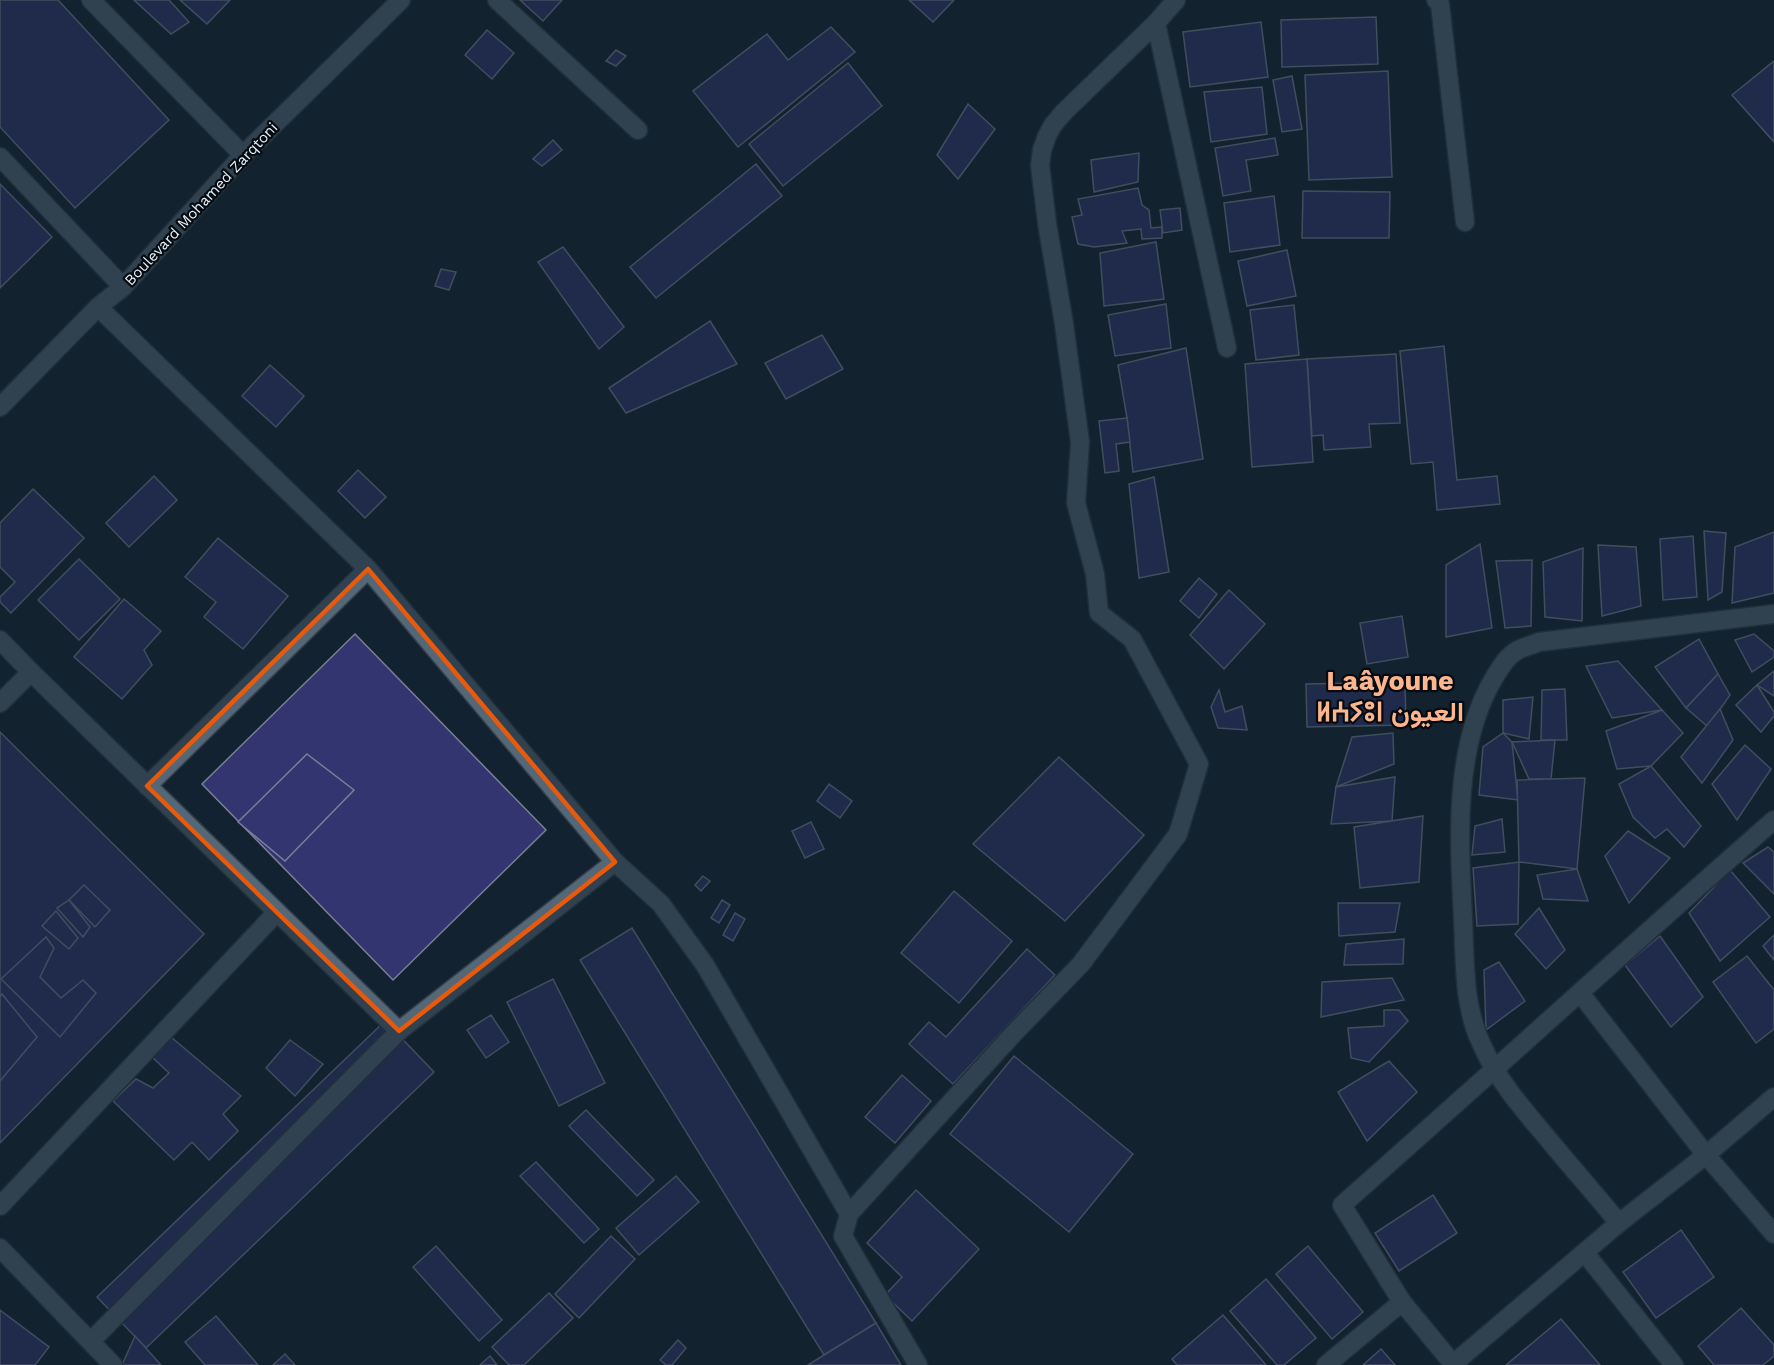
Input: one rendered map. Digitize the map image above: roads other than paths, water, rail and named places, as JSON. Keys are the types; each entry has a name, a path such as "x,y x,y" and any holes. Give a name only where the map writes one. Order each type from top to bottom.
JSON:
{"street":[{"path":"92,0 243,155"},
{"name":"Boulevard Mohamed Zarqtoni","path":"2,401 98,308 123,287 243,155 401,0"},
{"path":"496,0 638,130"},
{"path":"918,1365 843,1236 849,1214 1015,1032 1081,964 1178,834 1199,764 1132,639 1099,613 1095,574 1076,503 1080,442 1040,165 1042,150 1053,125 1156,23 1176,0"},
{"path":"1436,0 1440,4 1465,222"},
{"path":"1156,23 1227,348"},
{"path":"0,157 123,287"},
{"path":"98,308 368,569 615,862 661,904 705,964 849,1214"},
{"path":"147,786 368,569"},
{"path":"1619,1223 1517,1102 1495,1071 1480,1043 1472,1019 1464,956 1459,847 1463,780 1474,723 1498,671 1517,651 1539,642 1774,614"},
{"path":"0,640 399,1031"},
{"path":"0,703 31,672"},
{"path":"1774,820 1342,1205 1402,1302 1454,1364 1619,1223 1706,1155 1774,1097"},
{"path":"91,1341 399,1031 615,862"},
{"path":"0,1206 277,912"},
{"path":"1580,993 1706,1155 1774,1234"},
{"path":"0,1248 112,1365"},
{"path":"1585,1253 1674,1365"},
{"path":"1326,1365 1402,1302"}],"district":[{"name":"Laâyoune ⵍⵄⵢⵓⵏ العيون","path":"1390,696"}]}
